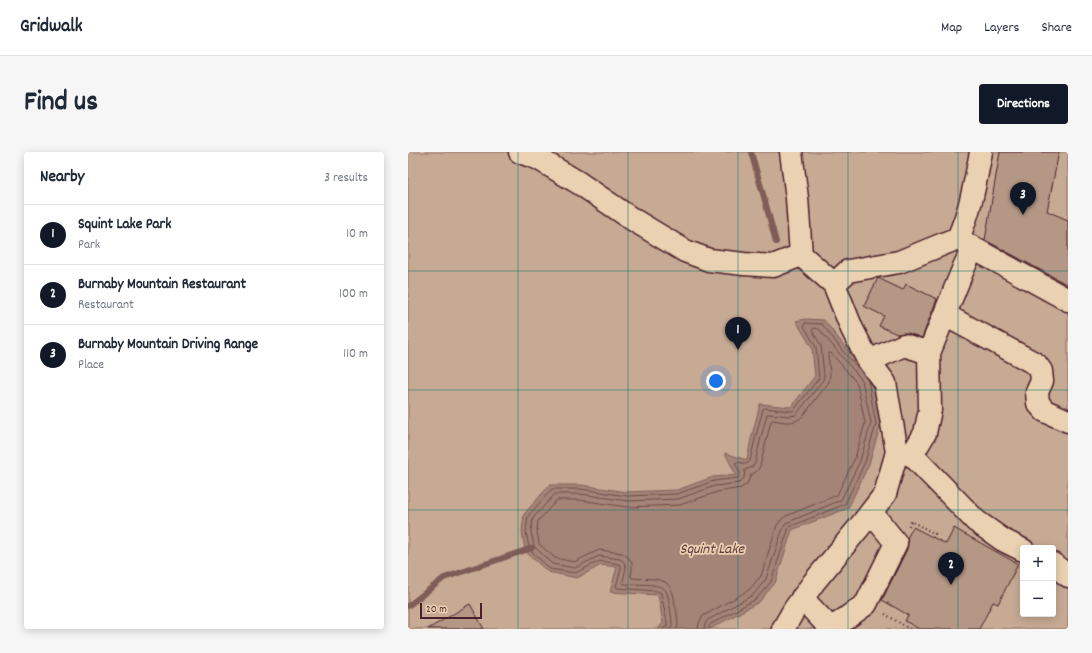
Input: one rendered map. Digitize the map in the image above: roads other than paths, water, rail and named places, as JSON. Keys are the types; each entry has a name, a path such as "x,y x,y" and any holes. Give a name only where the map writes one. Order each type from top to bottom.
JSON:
{"lane":[{"path":"520,152 539,159 579,182 632,218 685,251 709,260 773,266 800,255"},
{"path":"791,152 797,198 800,255 834,284 852,329 869,361 885,382 904,453 976,521 1003,540 1020,548"},
{"path":"783,629 802,598 814,582 885,494 904,453 925,433 930,410 929,353 964,267 966,220 973,193 980,152"},
{"path":"834,284 848,271 899,262 966,243 1068,300"},
{"path":"945,315 1036,364 1041,371 1042,381 1037,392 1038,402 1045,411 1068,421"},
{"path":"869,361 904,345 929,353"},
{"path":"802,598 831,629 866,604 896,543 871,512"},
{"path":"1056,566 1068,576"}],"water":[{"name":"Squint Lake","path":"806,319 824,320 849,352 871,376 881,424 869,464 848,508 792,530 775,583 759,602 710,629 658,629 663,623 658,595 610,592 617,567 601,565 577,578 548,572 525,551 522,531 524,514 550,485 581,485 627,492 677,490 713,477 736,475 725,453 747,460 760,404 791,407 815,376 812,348 796,321"}],"waterway":[{"path":"751,152 776,242"},
{"path":"408,606 444,578 532,548"}],"place":[{"name":"Burnaby Mountain Driving Range","path":"1023,215"},
{"name":"Squint Lake Park","path":"738,350"},
{"name":"Burnaby Mountain Restaurant","path":"951,585"}]}
